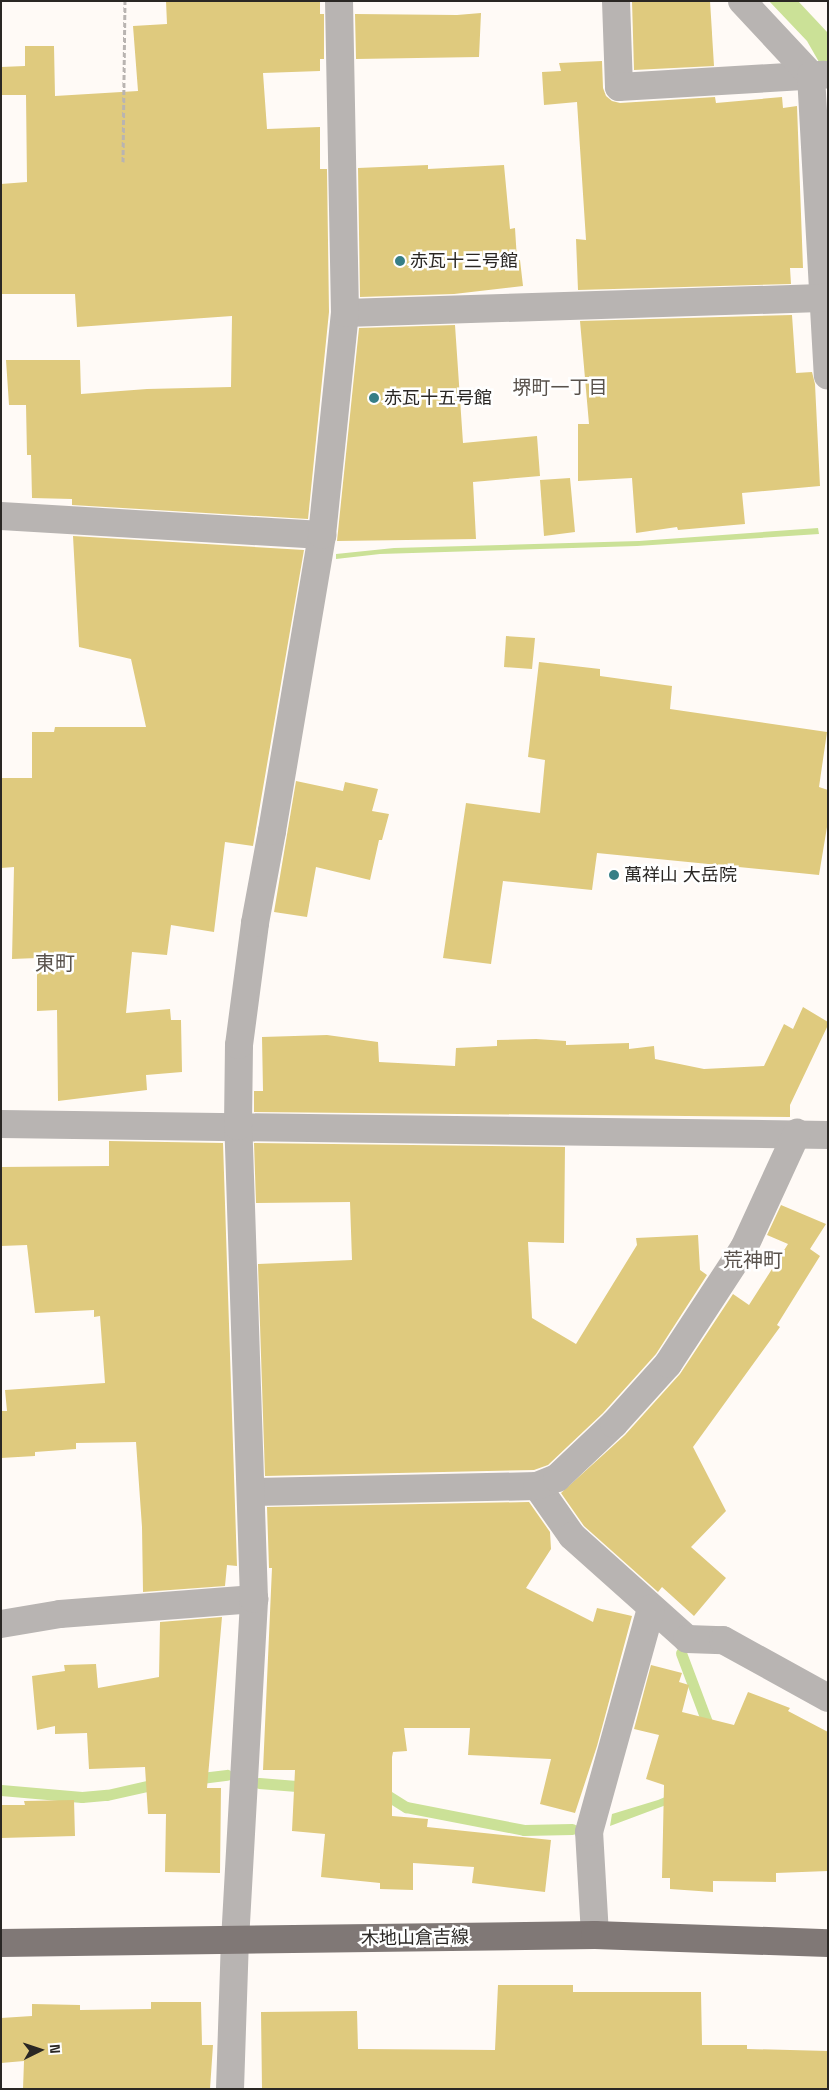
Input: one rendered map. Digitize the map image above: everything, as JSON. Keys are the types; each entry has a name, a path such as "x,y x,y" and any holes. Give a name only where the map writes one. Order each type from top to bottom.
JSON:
{"main road":[{"name":"木地山倉吉線","path":"1,1943 595,1935 828,1943"}],"street":[{"path":"230,2089 235,1941 254,1599 252,1492 238,1126 239,1045 254,923 272,831 322,535 345,314 339,1"},
{"path":"616,1 619,87 820,75"},
{"path":"742,1 820,75 828,376"},
{"path":"345,314 826,298"},
{"path":"1,516 322,535"},
{"path":"1,1124 798,1133 828,1135"},
{"path":"252,1492 537,1486 557,1478 614,1424 668,1364 744,1248 798,1133"},
{"path":"537,1486 572,1536 687,1639 723,1640 828,1698"},
{"path":"1,1624 60,1614 254,1599"},
{"path":"595,1935 589,1832 651,1608"}],"path":[{"path":"123,162 125,1"}],"shaded area":[{"path":"769,1 798,1 828,33 828,84 823,69 807,41"},
{"path":"818,528 819,534 637,546 380,554 336,559 336,554 394,548 639,541"},
{"path":"705,1780 733,1780 610,1826 612,1814 658,1800"}],"building":[{"path":"166,1 320,1 320,14 324,14 324,59 320,59 320,71 263,73 267,129 320,127 320,169 327,169 329,312 308,519 72,505 72,499 32,498 31,455 27,455 26,405 9,405 6,360 80,360 81,394 147,389 231,387 232,316 77,327 75,294 1,294 1,184 27,182 26,95 1,95 1,67 25,66 25,46 54,46 55,96 138,91 133,26 167,24"},
{"path":"632,1 710,1 714,66 634,70"},
{"path":"481,13 479,57 356,59 355,14 457,15"},
{"path":"602,61 603,88 606,96 612,101 620,103 715,97 716,103 782,97 783,108 797,106 803,268 790,268 791,284 578,290 576,239 586,240 577,102 544,105 542,72 561,71 559,63"},
{"path":"428,165 428,169 504,165 510,229 515,228 517,260 520,260 523,286 454,294 360,297 358,168"},
{"path":"792,315 796,373 812,372 815,384 820,486 742,493 745,524 678,530 677,527 636,533 632,478 578,481 578,424 589,424 580,321"},
{"path":"455,325 463,443 537,436 540,476 473,482 476,539 337,541 359,328"},
{"path":"570,478 575,532 544,536 540,480"},
{"path":"73,536 304,550 253,846 225,842 214,932 171,925 167,955 132,952 126,1013 170,1009 171,1020 181,1020 182,1072 146,1075 147,1090 58,1101 57,1010 37,1011 37,958 12,959 14,867 1,868 1,778 32,778 32,732 54,732 55,727 146,727 131,659 79,647"},
{"path":"506,636 535,638 532,669 504,667"},
{"path":"539,662 600,669 600,676 672,686 670,709 827,732 819,787 828,790 828,821 819,875 597,853 592,890 503,881 491,964 443,958 466,803 540,813 545,760 528,757"},
{"path":"296,781 343,791 345,782 378,789 372,811 389,814 382,840 379,840 370,880 316,867 307,917 274,912"},
{"path":"803,1007 828,1022 828,1025 790,1105 790,1117 254,1112 254,1091 263,1091 262,1037 327,1035 378,1042 379,1062 455,1066 456,1048 497,1046 497,1040 536,1039 566,1041 566,1045 629,1043 629,1049 654,1046 655,1059 704,1069 764,1066 784,1024 793,1029"},
{"path":"109,1141 223,1143 237,1566 227,1565 225,1586 143,1592 142,1527 136,1442 76,1443 76,1449 35,1452 35,1456 1,1458 1,1411 7,1411 5,1390 105,1383 100,1316 94,1317 94,1310 35,1313 27,1245 1,1246 1,1167 109,1166"},
{"path":"254,1143 565,1147 564,1243 528,1242 532,1318 576,1344 637,1245 636,1238 698,1235 700,1270 707,1275 656,1354 603,1413 548,1465 534,1470 265,1476 258,1264 352,1260 350,1202 256,1203"},
{"path":"781,1205 826,1224 810,1249 820,1256 777,1325 780,1327 693,1447 726,1511 691,1547 726,1578 694,1616 662,1587 658,1592 584,1526 561,1493 625,1435 680,1374 733,1294 749,1305 788,1244 767,1235"},
{"path":"529,1502 550,1532 551,1549 526,1588 593,1622 597,1608 632,1616 597,1746 575,1813 540,1804 551,1759 468,1755 470,1728 404,1728 407,1751 393,1752 392,1757 392,1816 428,1819 427,1827 551,1840 545,1892 472,1883 474,1867 413,1863 413,1890 380,1889 380,1883 321,1877 325,1834 292,1831 295,1770 263,1770 272,1568 269,1568 267,1507"},
{"path":"222,1617 207,1788 221,1788 220,1873 165,1872 166,1814 148,1814 145,1767 89,1769 87,1733 55,1734 55,1726 37,1730 32,1676 65,1671 64,1665 96,1664 98,1688 159,1677 160,1622"},
{"path":"651,1665 682,1673 679,1682 689,1685 682,1712 734,1725 748,1692 790,1708 788,1711 828,1732 828,1871 776,1873 776,1882 713,1881 713,1892 670,1889 670,1878 662,1878 664,1785 646,1779 659,1735 634,1729"},
{"path":"74,1800 75,1836 1,1838 1,1805 25,1805 24,1801"},
{"path":"498,1985 573,1985 573,1992 701,1992 702,2045 747,2045 747,2049 828,2051 828,2089 262,2089 261,2012 357,2011 358,2049 495,2050"},
{"path":"151,2002 201,2002 202,2045 213,2045 210,2089 23,2089 24,2061 1,2063 1,2018 32,2016 32,2004 80,2005 80,2010 151,2009"}],"waterway":[{"path":"681,1653 710,1730"},
{"path":"193,1779 227,1775"},
{"path":"1,1790 82,1797 107,1795 160,1783"},
{"path":"259,1783 309,1787"},
{"path":"378,1793 385,1794 406,1807 524,1830 572,1829"}],"place":[{"name":"赤瓦十三号館","path":"400,261"},
{"name":"赤瓦十五号館","path":"374,398"},
{"name":"萬祥山 大岳院","path":"614,875"}],"district":[{"name":"堺町一丁目","path":"560,388"},
{"name":"東町","path":"55,963"},
{"name":"荒神町","path":"753,1260"}]}
